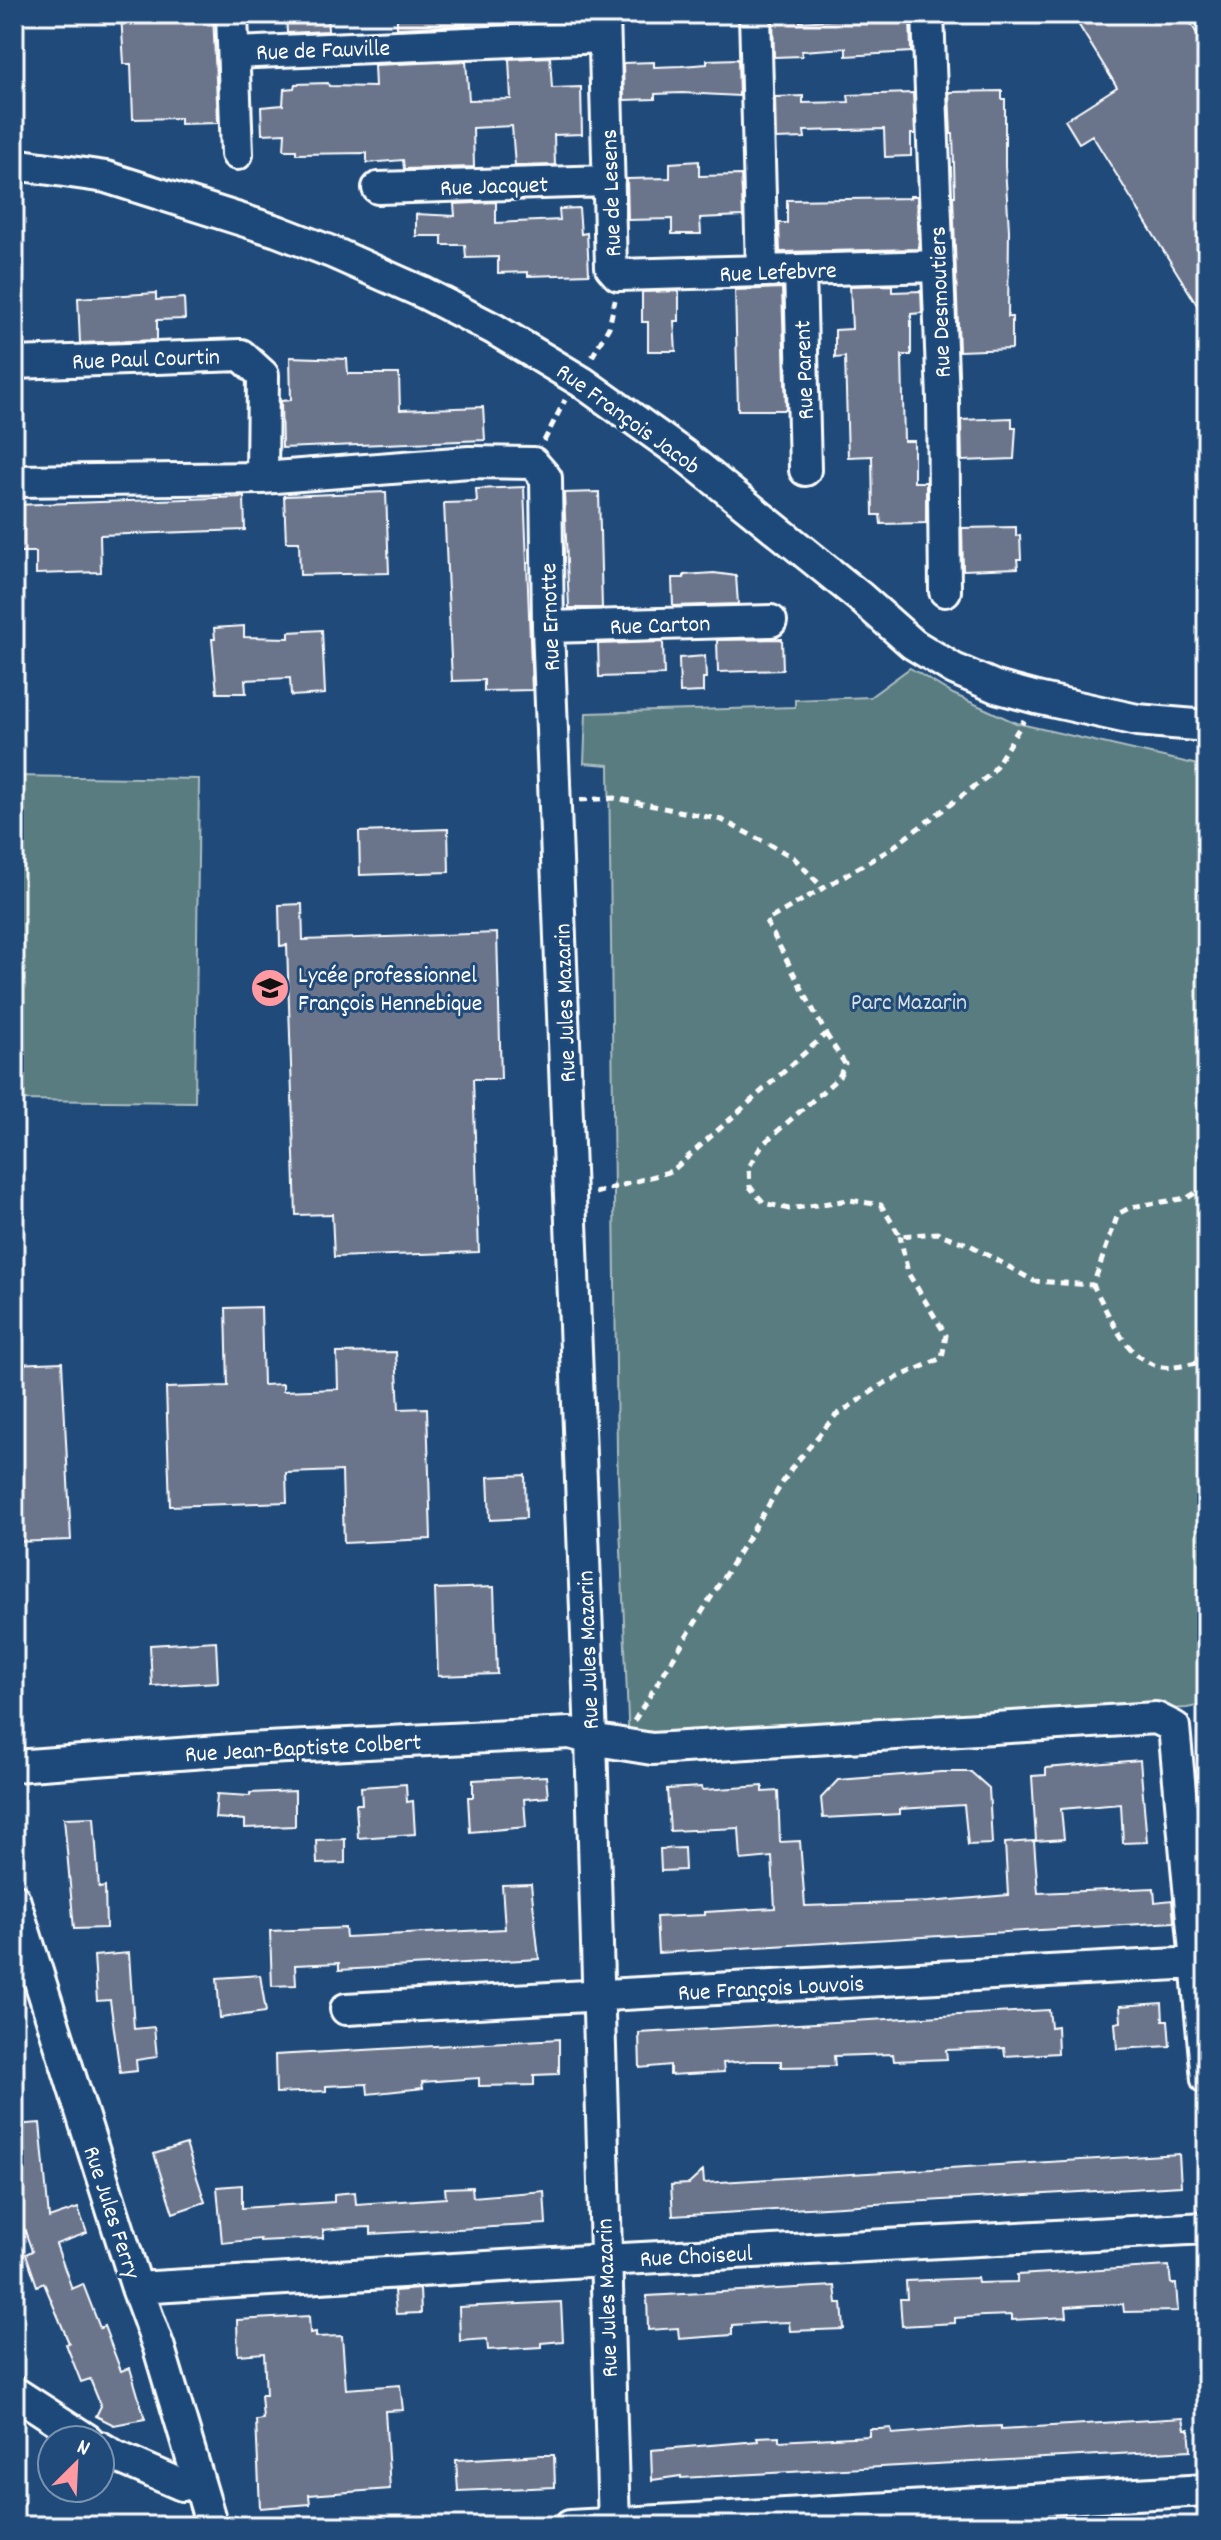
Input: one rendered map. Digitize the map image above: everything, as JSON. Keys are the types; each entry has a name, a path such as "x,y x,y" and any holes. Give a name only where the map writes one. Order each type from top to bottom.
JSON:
{"street":[{"path":"232,14 237,154"},
{"path":"755,14 762,270"},
{"name":"Rue Desmoutiers","path":"928,14 938,266 945,591"},
{"name":"Rue de Fauville","path":"234,53 604,26"},
{"name":"Rue de Lesens","path":"604,26 611,267 618,275"},
{"name":"Rue François Jacob","path":"14,164 106,177 277,231 424,293 494,329 582,382 684,455 860,597 913,644 954,669 996,687 1037,698 1137,720 1207,726"},
{"name":"Rue Jacquet","path":"378,188 609,181"},
{"name":"Rue Lefebvre","path":"618,275 938,266"},
{"name":"Rue Parent","path":"800,270 805,470"},
{"name":"Rue Paul Courtin","path":"14,363 241,355 263,375 262,478"},
{"path":"14,481 262,478 469,462 533,463"},
{"name":"Rue Ernotte","path":"533,463 546,478 548,627 555,774"},
{"name":"Rue Carton","path":"548,627 771,621"},
{"name":"Rue Jules Mazarin","path":"555,774 591,1739 614,2525"},
{"name":"Rue Jean-Baptiste Colbert","path":"14,1766 247,1749 570,1733 652,1749 1156,1718 1174,1727 1196,1963"},
{"name":"Rue Jules Ferry","path":"14,1899 137,2288 159,2348 212,2526"},
{"path":"1196,1963 1207,2079"},
{"name":"Rue François Louvois","path":"346,2009 1196,1963"},
{"name":"Rue Choiseul","path":"137,2288 1207,2228"},
{"path":"14,2392 63,2424"},
{"path":"116,2456 182,2485 197,2482"},
{"path":"570,2526 1207,2490"}],"path":[{"name":"Rue de Lesens","path":"587,365 609,327 618,275"},
{"path":"533,463 567,396"},
{"path":"621,1744 791,1469 835,1416 885,1383 942,1358 946,1335 908,1273 900,1236 881,1205 849,1200 789,1209 764,1203 750,1187 749,1167 762,1145 839,1077 845,1064 766,921 889,850 991,774 1037,698"},
{"path":"571,800 615,798 722,820 793,857 823,888"},
{"path":"583,1196 672,1171 826,1034"},
{"path":"1207,1186 1187,1198 1131,1207 1118,1214 1093,1285 1123,1339 1140,1357 1163,1367 1207,1361"},
{"path":"900,1236 937,1233 970,1245 1034,1281 1093,1285"}],"green space":[{"name":"Parc Mazarin","path":"910,668 953,694 1016,723 1207,767 1207,1704 1187,1708 629,1744 617,1453 609,765 584,763 586,713 795,707 795,700 870,697"},
{"path":"14,776 199,779 195,1102 14,1100"}],"building":[{"path":"121,14 213,14 218,123 180,124 180,118 133,119 131,64 124,64"},
{"path":"286,14 327,14 328,31 287,33"},
{"path":"397,14 465,14 465,25 397,28"},
{"path":"506,14 547,14 547,21 507,23"},
{"path":"880,14 910,14 911,52 846,56 846,48 802,51 802,56 774,57 773,16 800,15 800,22 880,17"},
{"path":"1072,14 1185,14 1207,50 1207,321 1092,135 1079,143 1065,120 1117,87"},
{"path":"550,57 552,88 581,87 582,134 554,135 555,165 515,166 512,126 473,128 474,167 404,169 403,160 367,163 367,153 296,154 296,150 284,150 285,133 262,134 261,107 283,105 284,89 294,88 295,84 375,87 374,65 466,61 469,100 511,99 509,59"},
{"path":"738,59 739,96 682,93 655,94 655,99 624,100 623,63 654,62 654,67"},
{"path":"1002,91 1002,99 1005,99 1009,230 1008,317 1012,317 1012,349 959,351 949,92"},
{"path":"913,93 915,134 911,134 911,156 885,157 884,129 804,131 805,138 776,139 775,97 803,96 803,103 849,102 848,95"},
{"path":"699,161 699,176 741,175 743,216 700,218 701,234 672,234 672,219 628,220 627,179 670,178 670,163"},
{"path":"917,196 919,249 780,252 779,223 787,223 787,200"},
{"path":"496,202 496,223 560,220 559,209 579,208 581,234 587,233 589,274 528,276 528,272 498,273 498,257 466,258 465,245 442,245 442,236 416,236 416,214 455,216 454,204"},
{"path":"892,285 892,292 921,291 922,313 911,314 911,355 902,355 904,441 914,441 914,482 926,482 926,523 881,524 880,515 873,515 872,456 848,457 845,357 835,358 835,330 852,329 850,286"},
{"path":"782,288 786,410 738,410 735,290"},
{"path":"679,291 679,321 674,321 676,351 648,351 648,322 642,322 642,292"},
{"path":"156,293 156,300 184,298 185,319 157,320 157,340 80,343 78,298"},
{"path":"290,357 347,359 348,374 399,374 400,410 483,407 485,440 282,448 281,401 291,400"},
{"path":"1012,418 1012,427 1016,427 1014,459 962,461 961,420"},
{"path":"524,487 532,690 484,691 484,680 452,681 444,503 477,502 476,489"},
{"path":"386,492 389,573 300,575 299,542 286,542 284,496"},
{"path":"599,492 602,608 569,608 564,493"},
{"path":"244,497 245,530 100,535 101,572 36,574 36,552 14,552 14,505"},
{"path":"1016,527 1016,536 1020,535 1021,559 1017,559 1018,568 963,570 962,528"},
{"path":"714,573 736,576 738,604 673,606 672,578"},
{"path":"244,626 244,637 289,638 289,632 322,630 325,694 291,696 290,678 245,680 246,693 217,693 212,639 215,639 214,628"},
{"path":"782,639 783,670 718,672 717,640"},
{"path":"663,642 664,675 599,677 598,644"},
{"path":"705,656 703,692 680,693 679,658"},
{"path":"448,829 449,872 360,875 359,832"},
{"path":"302,904 303,940 497,933 501,1079 473,1079 479,1252 334,1257 332,1214 296,1215 287,945 280,946 279,905"},
{"path":"261,1307 263,1385 283,1384 283,1391 338,1389 337,1353 396,1352 399,1409 427,1408 431,1539 344,1543 342,1471 286,1473 287,1502 170,1506 166,1388 228,1386 226,1308"},
{"path":"62,1362 71,1540 14,1542 14,1364"},
{"path":"525,1475 526,1518 490,1520 488,1477"},
{"path":"494,1587 497,1674 438,1676 435,1589"},
{"path":"216,1641 218,1682 152,1686 150,1645"},
{"path":"1140,1760 1147,1842 1123,1843 1121,1804 1061,1809 1064,1839 1036,1841 1032,1776 1046,1775 1046,1768"},
{"path":"971,1772 989,1788 992,1844 968,1845 964,1805 900,1809 900,1814 823,1818 821,1798 838,1780"},
{"path":"546,1776 548,1797 524,1799 526,1827 470,1832 468,1797 473,1797 473,1780"},
{"path":"406,1784 407,1802 413,1801 415,1834 358,1838 356,1804 362,1804 361,1787"},
{"path":"763,1786 763,1792 778,1791 780,1842 800,1841 805,1906 929,1902 1008,1895 1005,1843 1034,1841 1038,1893 1154,1888 1155,1902 1172,1900 1174,1922 658,1953 656,1917 775,1908 772,1857 741,1860 739,1828 670,1831 667,1789"},
{"path":"295,1791 295,1826 245,1828 245,1820 215,1818 217,1794 250,1796 250,1793"},
{"path":"94,1817 99,1888 105,1887 106,1928 74,1929 64,1818"},
{"path":"345,1839 345,1863 317,1864 316,1840"},
{"path":"684,1848 685,1870 661,1871 660,1849"},
{"path":"531,1884 539,1959 339,1970 339,1963 295,1965 296,1985 272,1986 270,1931 345,1928 346,1937 505,1929 502,1885"},
{"path":"129,1953 134,2029 154,2027 157,2057 136,2060 137,2071 120,2073 110,2000 97,2001 94,1956"},
{"path":"260,1975 266,2012 220,2018 217,1978"},
{"path":"1162,2003 1163,2020 1168,2020 1170,2046 1117,2049 1115,2023 1121,2022 1120,2006"},
{"path":"1049,2010 1051,2027 1057,2026 1058,2053 1005,2056 1004,2048 946,2050 947,2059 894,2061 893,2054 834,2056 835,2066 781,2067 781,2061 753,2061 723,2063 724,2072 670,2075 670,2065 640,2068 639,2033"},
{"path":"559,2039 559,2074 534,2075 534,2085 479,2086 479,2078 422,2082 423,2088 368,2094 367,2084 326,2086 326,2091 276,2093 275,2055"},
{"path":"40,2123 49,2218 78,2208 87,2233 56,2244 72,2289 83,2284 100,2328 104,2326 121,2371 130,2368 145,2419 116,2425 96,2416 101,2406 90,2379 81,2382 66,2344 69,2343 44,2283 37,2286 26,2254 32,2251 20,2217 14,2217 14,2125"},
{"path":"186,2144 205,2202 173,2213 154,2154"},
{"path":"1179,2154 1181,2186 673,2216 671,2185 689,2184 703,2171 704,2183"},
{"path":"242,2185 242,2208 334,2202 334,2194 355,2192 356,2204 446,2198 445,2188 472,2187 473,2197 544,2191 546,2224 371,2234 371,2227 346,2228 323,2230 323,2238 222,2243 217,2187"},
{"path":"1169,2266 1171,2284 1176,2284 1178,2311 1124,2312 1123,2304 1094,2305 1066,2307 1067,2317 1012,2320 1012,2315 984,2316 955,2318 955,2323 902,2326 900,2299 907,2299 906,2281 977,2278 978,2283 1017,2282 1017,2275"},
{"path":"835,2286 837,2303 842,2303 844,2329 790,2331 789,2322 761,2323 732,2325 732,2335 679,2339 678,2328 648,2330 647,2296"},
{"path":"420,2289 421,2313 396,2314 394,2291"},
{"path":"561,2302 563,2341 541,2343 541,2347 488,2350 487,2339 460,2341 459,2307"},
{"path":"309,2316 310,2333 316,2332 316,2337 342,2336 346,2389 400,2385 403,2410 385,2411 390,2489 309,2495 310,2504 260,2508 256,2420 263,2419 261,2395 266,2395 264,2353 238,2355 237,2320"},
{"path":"1183,2418 1185,2429 1189,2429 1191,2450 652,2480 651,2450 758,2441 757,2437 779,2436 779,2441 869,2436 869,2429 891,2428 892,2434"},
{"path":"554,2455 555,2487 458,2491 456,2460"}],"place":[{"name":"Lycée professionnel François Hennebique","path":"270,988"}]}
